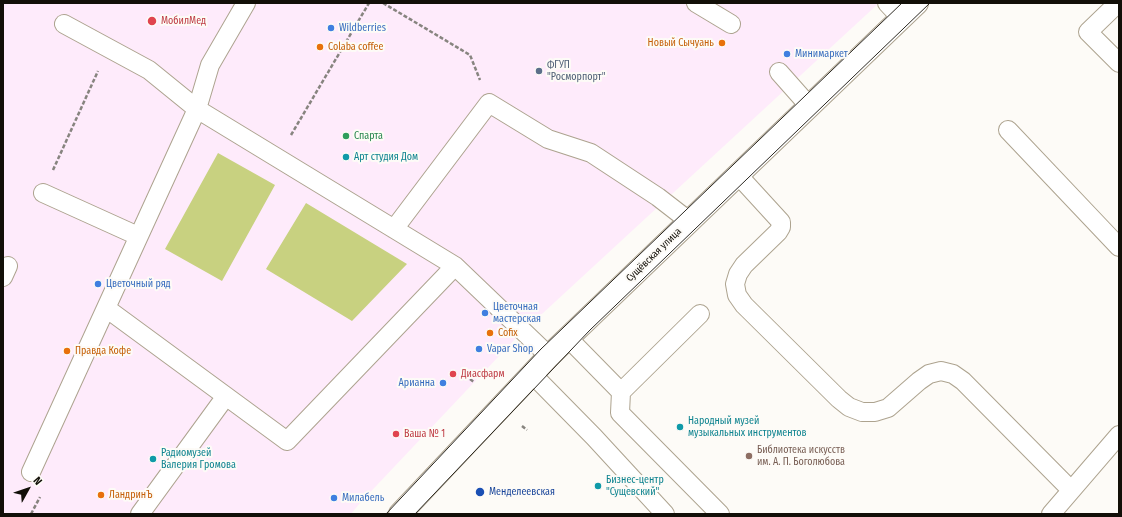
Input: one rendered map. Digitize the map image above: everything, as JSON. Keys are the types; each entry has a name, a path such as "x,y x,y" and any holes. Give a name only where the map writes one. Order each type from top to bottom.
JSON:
{"street":[{"name":"Сущёвская улица","path":"400,514 549,356 738,174 810,107 894,11 917,3"}],"lane":[{"path":"31,472 197,109 210,65 246,3"},
{"path":"696,3 731,24"},
{"path":"1118,3 1088,32 1119,63"},
{"path":"64,24 149,70 197,109 455,266 549,356"},
{"path":"779,72 810,107"},
{"path":"394,229 489,103 548,139 592,153 658,197 689,221"},
{"path":"1008,130 1119,247"},
{"path":"738,174 781,222 781,227 778,232 744,265 738,274 735,284 737,295 744,304 838,399 849,407 862,412 876,412 888,408 929,374 942,371 953,374 964,381 1071,490"},
{"path":"43,193 138,236"},
{"path":"106,308 287,441 455,266"},
{"path":"700,314 621,392 620,413 720,514"},
{"path":"568,338 621,392"},
{"path":"532,374 594,437 665,514"},
{"path":"140,514 226,396"},
{"path":"1051,514 1119,435"}],"path":[{"path":"277,158 370,3"},
{"path":"383,3 470,55 489,103"},
{"path":"43,193 109,49"},
{"path":"470,379 474,382"},
{"path":"520,424 527,430"}],"shaded area":[{"path":"3,3 879,3 517,337 351,514 3,514"}],"green space":[{"path":"218,153 275,185 222,281 165,249"},
{"path":"306,203 407,264 352,321 266,269"}],"tram line":[{"path":"386,514 541,349 902,3"},
{"path":"415,514 590,330 930,3"}],"place":[{"name":"МобилМед","path":"152,21"},
{"name":"Wildberries","path":"331,28"},
{"name":"Новый Сычуань","path":"722,43"},
{"name":"Colaba coffee","path":"320,47"},
{"name":"Минимаркет","path":"787,54"},
{"name":"ФГУП \"Росморпорт\"","path":"539,71"},
{"name":"Спарта","path":"346,136"},
{"name":"Арт студия Дом","path":"346,157"},
{"name":"Цветочный ряд","path":"98,284"},
{"name":"Цветочная мастерская","path":"485,313"},
{"name":"Cofix","path":"490,333"},
{"name":"Vapar Shop","path":"479,349"},
{"name":"Правда Кофе","path":"67,351"},
{"name":"Диасфарм","path":"453,374"},
{"name":"Арианна","path":"443,383"},
{"name":"Народный музей музыкальных инструментов","path":"680,427"},
{"name":"Ваша № 1","path":"396,434"},
{"name":"Библиотека искусств им. А. П. Боголюбова","path":"749,456"},
{"name":"Радиомузей Валерия Громова","path":"153,459"},
{"name":"Бизнес-центр \"Сущевский\"","path":"598,486"},
{"name":"Менделеевская","path":"480,492"},
{"name":"ЛандринЪ","path":"101,495"},
{"name":"Милабель","path":"334,498"}]}
